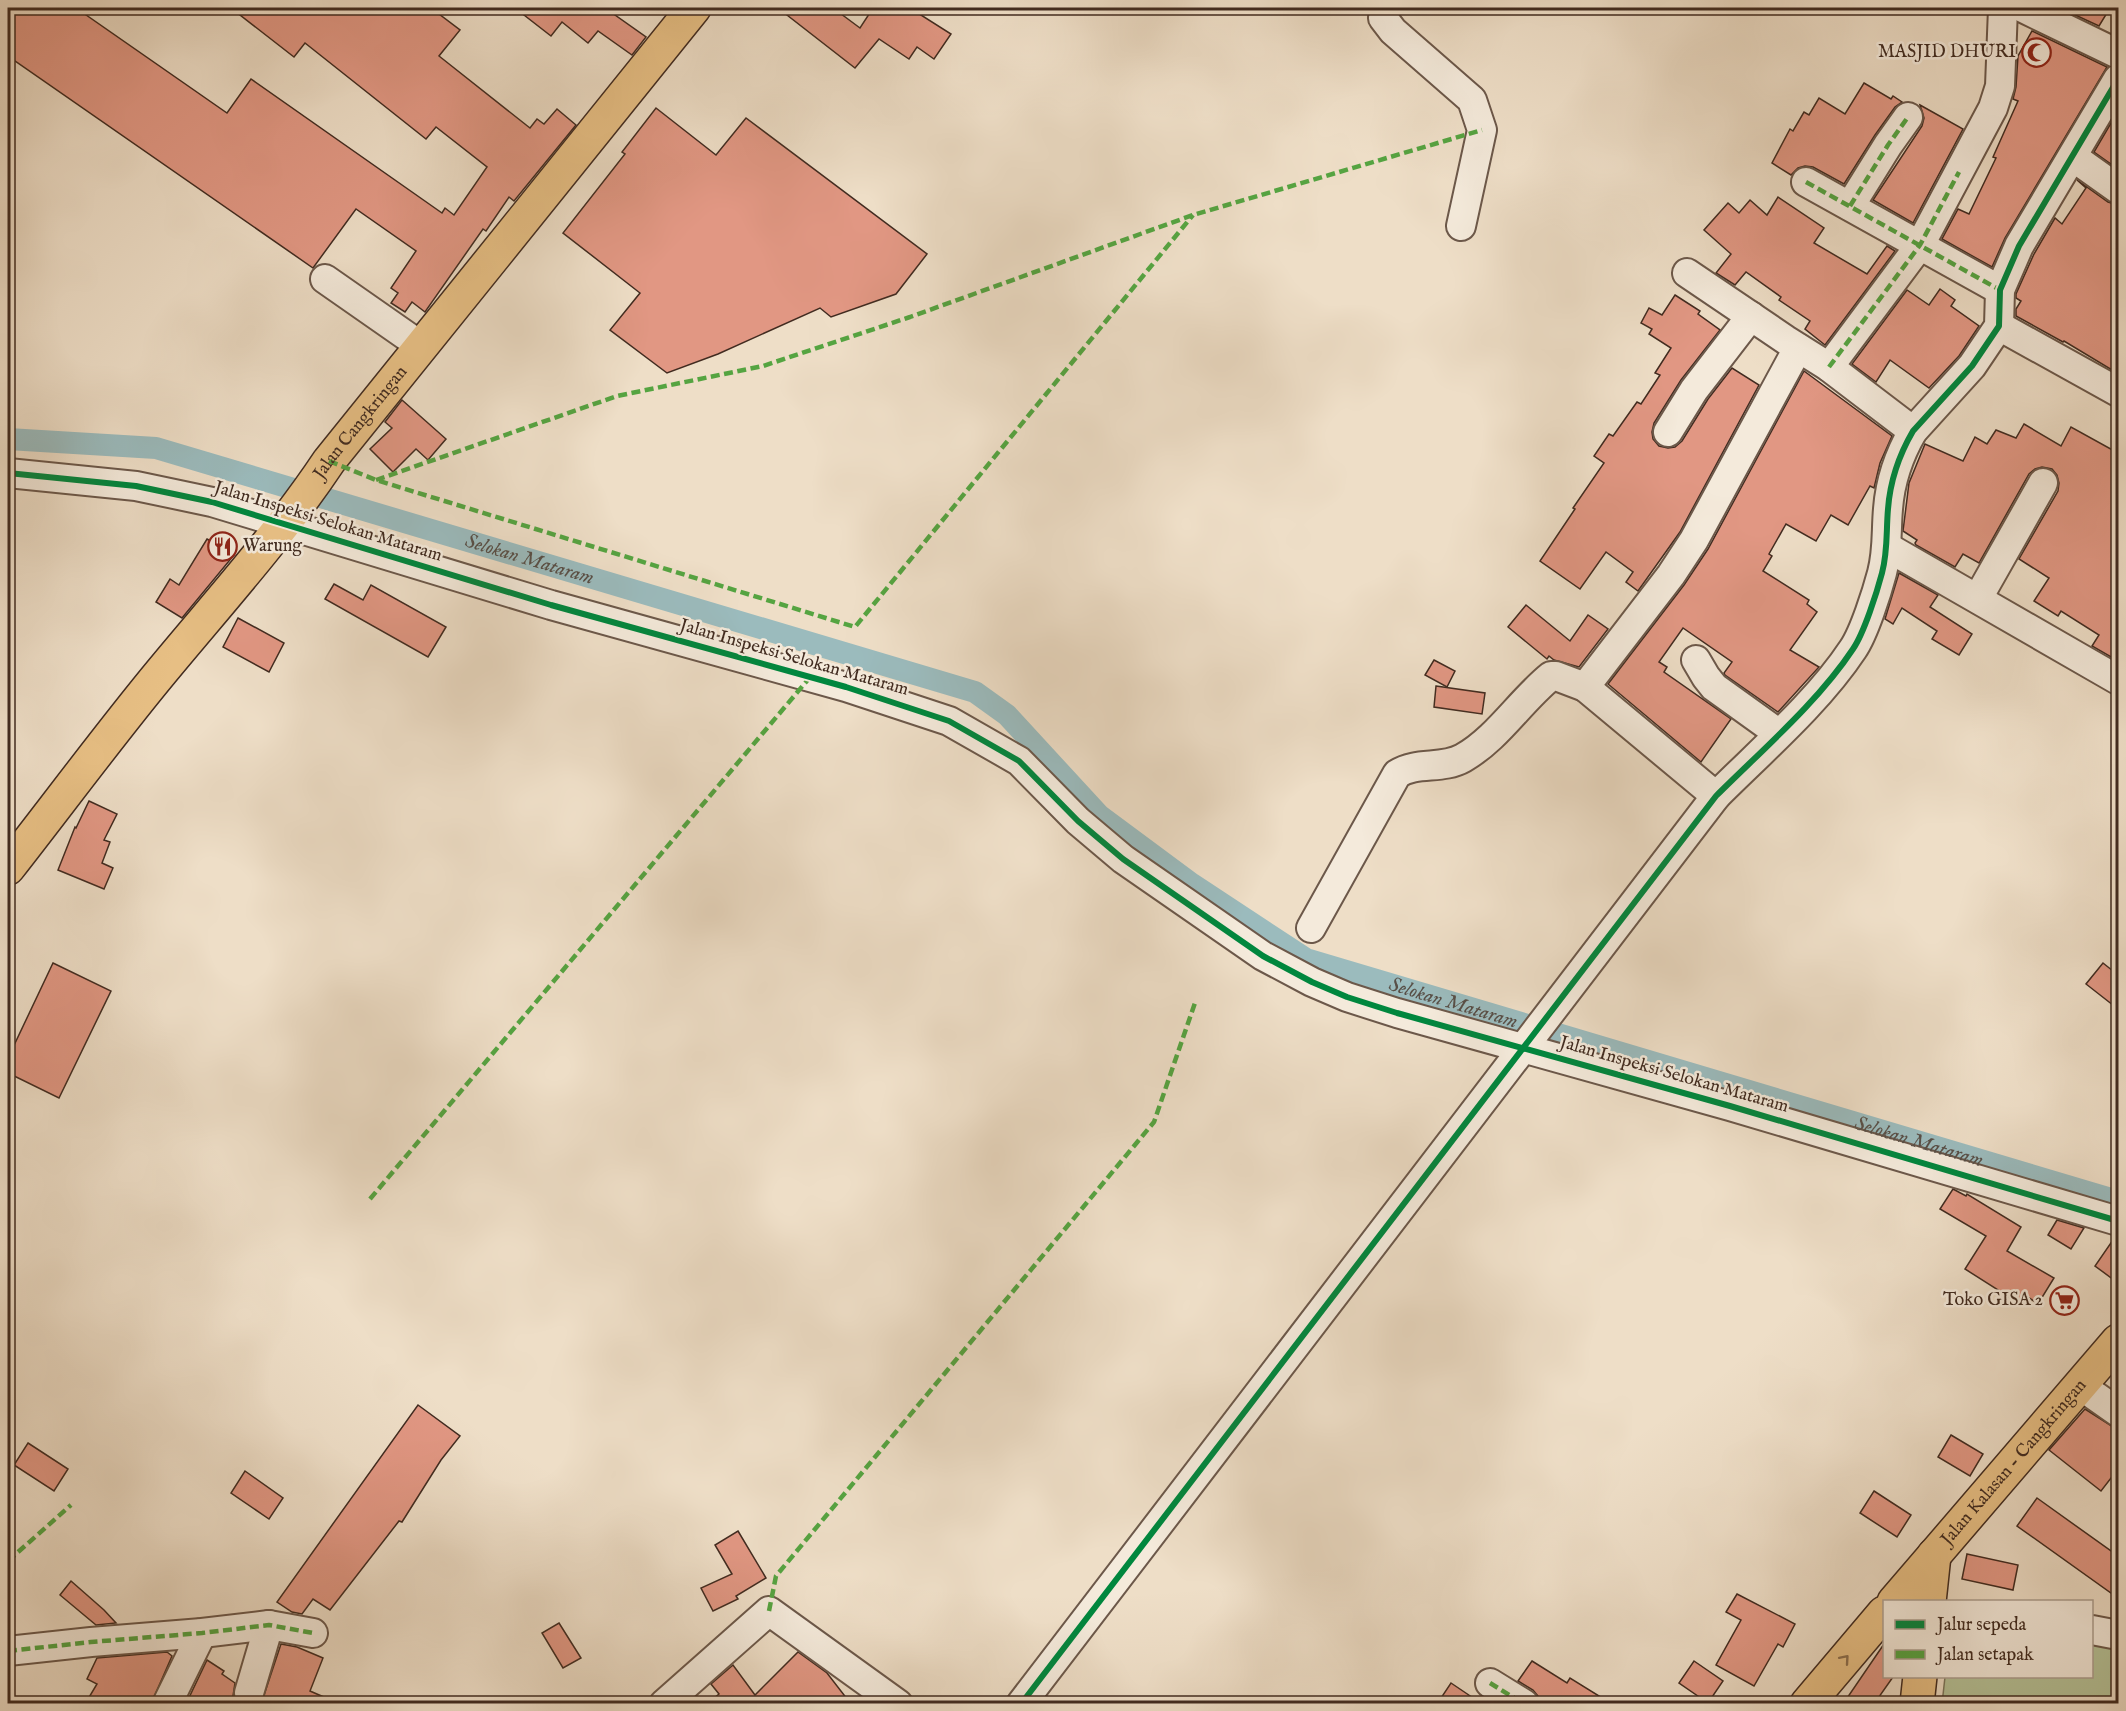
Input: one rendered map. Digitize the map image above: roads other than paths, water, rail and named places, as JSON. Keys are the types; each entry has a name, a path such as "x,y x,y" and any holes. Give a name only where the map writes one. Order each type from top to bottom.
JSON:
{"main road":[{"name":"Jalan Cangkringan","path":"8,868 161,672 231,591 329,461 694,8"},
{"name":"Jalan Kalasan - Cangkringan","path":"1896,1600 2118,1341"},
{"name":"Jalan Kalasan - Cangkringan","path":"1929,1600 1934,1555"},
{"path":"1807,1704 1883,1614"},
{"path":"1917,1704 1920,1678"}],"street":[{"path":"1386,8 1383,18 1393,31 1472,100 1479,117 1482,130 1461,226"},
{"path":"1829,367 1920,245 1993,108 2000,86 2003,8"},
{"path":"2023,8 2118,54"},
{"path":"1021,1704 1716,796 1820,691 1854,648 1873,604 1883,572 1887,547 1888,508 1899,458 1912,431 1972,366 1999,326 2000,291 2019,246 2118,79"},
{"path":"1850,206 1908,117"},
{"path":"2073,156 2118,189"},
{"path":"1806,182 2000,291"},
{"path":"1687,273 1829,367 1912,431"},
{"path":"325,279 421,346"},
{"path":"1668,432 1694,390 1751,316"},
{"path":"1999,326 2118,392"},
{"path":"1584,687 1671,575 1694,540 1798,348"},
{"name":"Jalan Inspeksi Selokan Mataram","path":"8,473 136,486 287,519 551,605 846,687 949,721 1019,761 1078,821 1123,859 1244,943 1263,956 1312,982 1347,997 1397,1013 1529,1041 1730,1106 2118,1221"},
{"path":"1977,598 2043,483"},
{"path":"1887,547 2118,680"},
{"path":"1696,660 1714,687 1778,733"},
{"path":"1311,928 1397,774 1413,767 1446,765 1463,758 1488,739 1551,676 1584,687 1716,796"},
{"path":"2081,1386 2118,1412"},
{"path":"664,1704 769,1611 898,1704"},
{"path":"8,1651 269,1625 313,1633"},
{"path":"249,1693 269,1625"},
{"path":"2093,1630 2118,1635"},
{"path":"167,1704 202,1633"},
{"path":"1490,1683 1524,1704"}],"waterway":[{"name":"Selokan Mataram","path":"8,439 156,448 975,692 1007,715 1099,815 1192,884 1306,959 2118,1201"}],"place":[{"name":"MASJID DHURI","path":"2037,52"},
{"name":"Warung","path":"222,546"},
{"name":"Toko GISA 2","path":"2064,1300"}]}
